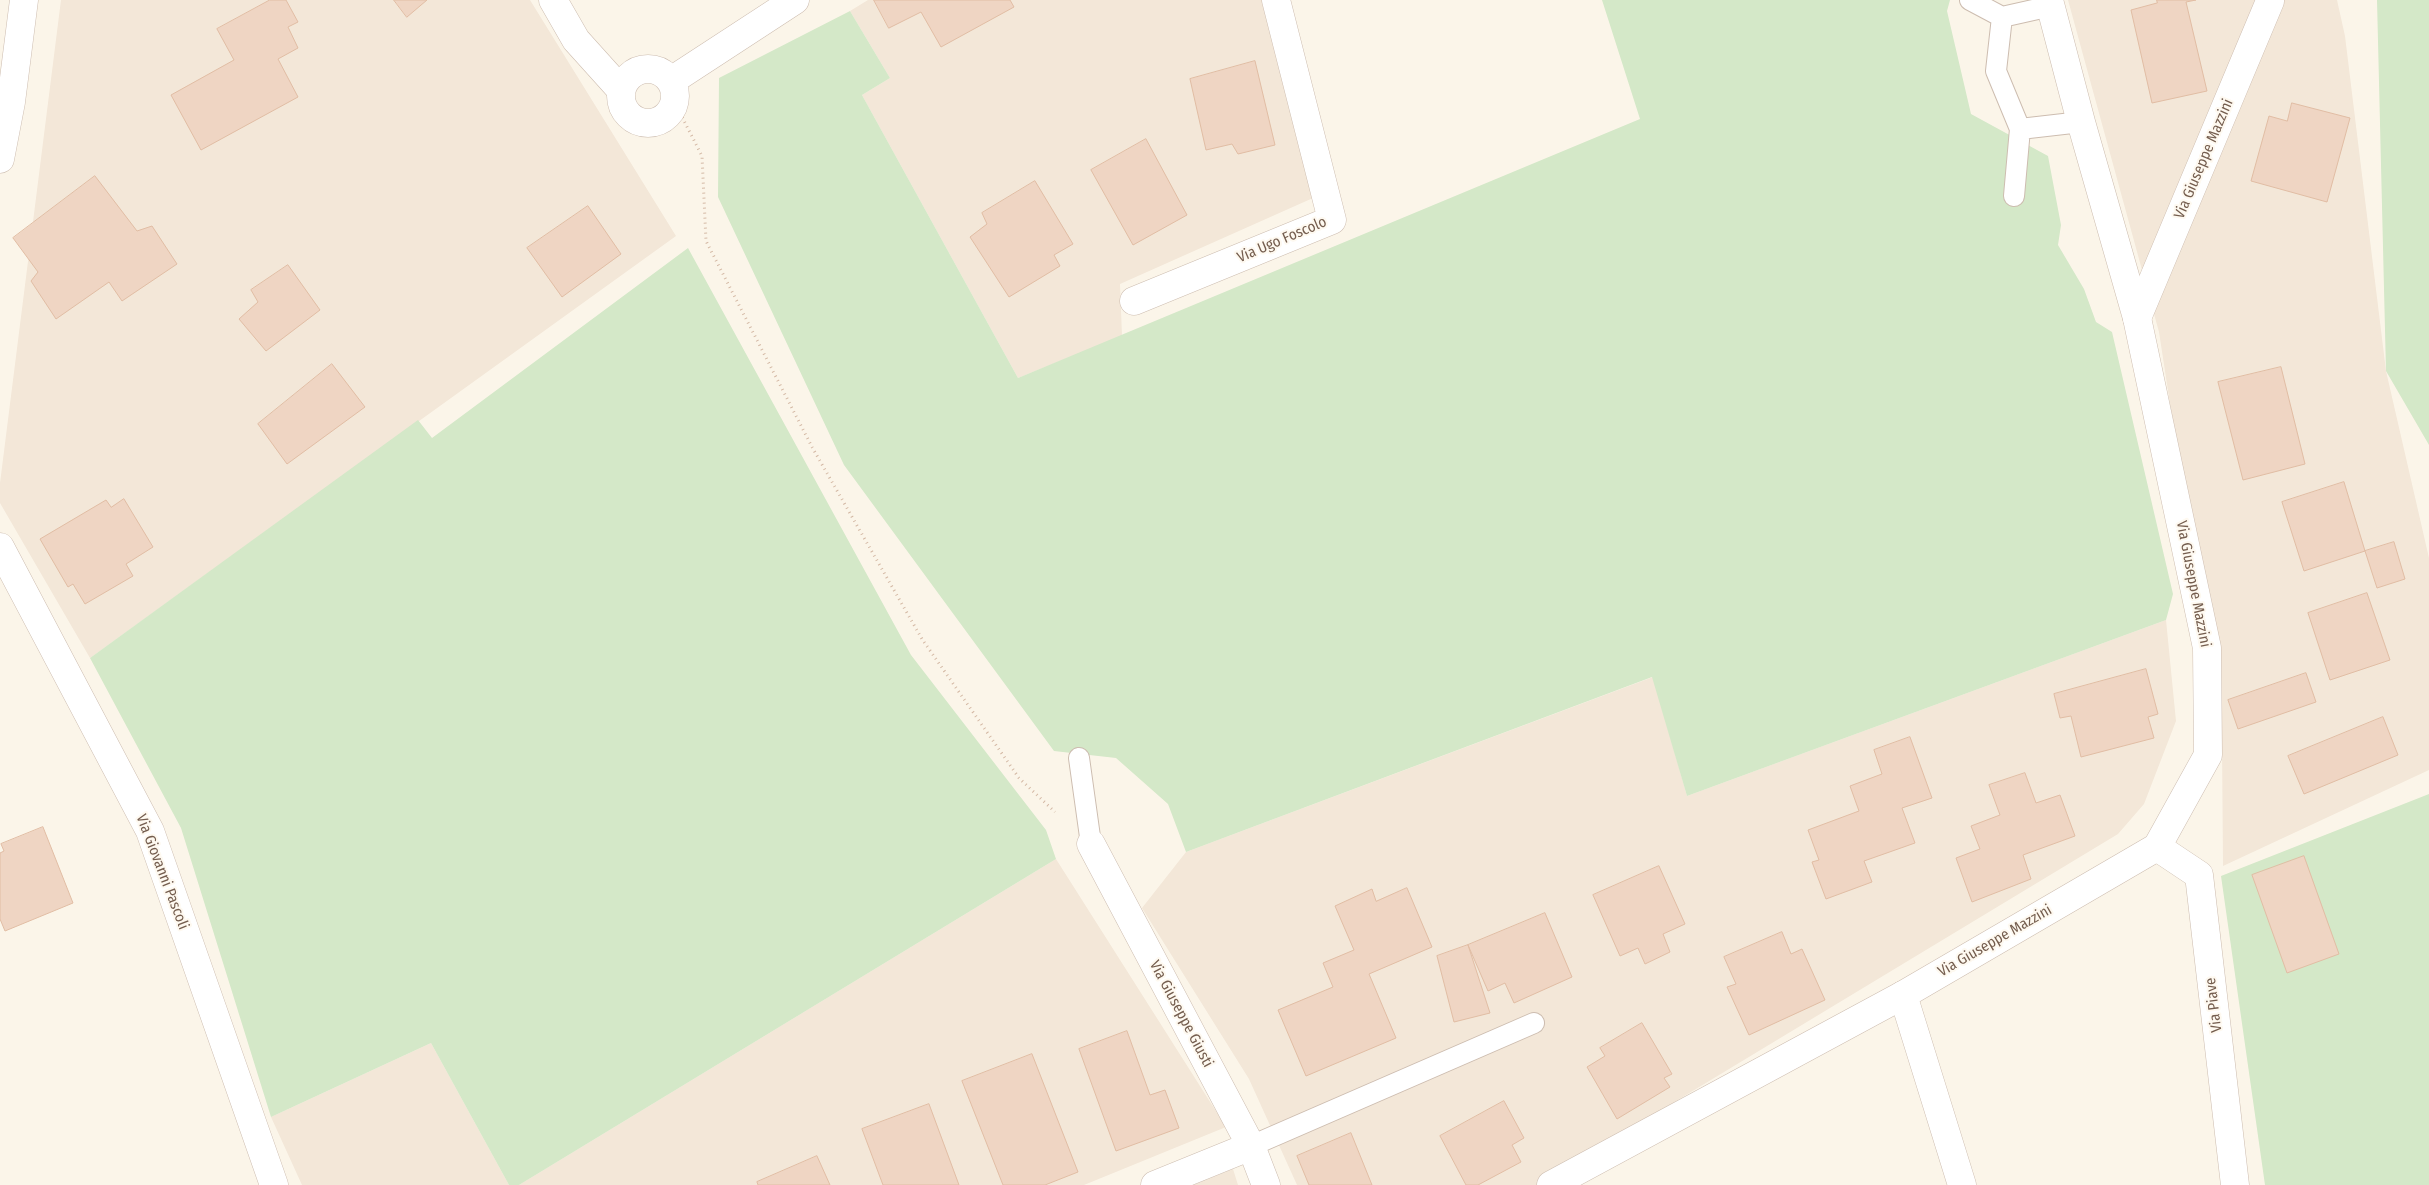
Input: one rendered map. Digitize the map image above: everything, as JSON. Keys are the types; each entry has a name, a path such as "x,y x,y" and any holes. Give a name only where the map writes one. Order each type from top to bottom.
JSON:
{"street":[{"path":"0,159 11,102 24,0"},
{"path":"553,0 576,40 621,90"},
{"path":"673,92 659,71 643,69 629,76 621,90 621,104 629,116 641,123 655,123 662,120 668,116 673,92 795,0"},
{"name":"Via Ugo Foscolo","path":"1134,301 1332,220 1276,0"},
{"name":"Via Giuseppe Mazzini","path":"2137,318 2270,0"},
{"name":"Via Giuseppe Mazzini","path":"1552,1185 1903,995 2157,847 2208,756 2207,648 2137,318 2081,122 2050,3"},
{"name":"Via Giovanni Pascoli","path":"0,547 150,832 274,1185"},
{"name":"Via Giuseppe Giusti","path":"1091,844 1251,1146 1266,1185"},
{"name":"Via Piave","path":"2157,847 2199,875 2235,1185"},
{"path":"1903,995 1962,1185"},
{"path":"1155,1185 1251,1146"}],"lane":[{"path":"1970,0 2002,17 2050,3"},
{"path":"2002,17 1996,71 2020,129 2014,196"},
{"path":"2020,129 2081,122"},
{"path":"1078,758 1091,844"},
{"path":"1251,1146 1534,1023"}],"path":[{"path":"673,92 702,156 706,241 812,447 922,639 1007,762 1019,778 1091,844"}],"shaded area":[{"path":"61,0 530,0 676,236 90,658 0,503 0,483"},
{"path":"868,0 1262,0 1313,198 1120,284 1122,336 1018,378 862,95 890,78 850,11"},
{"path":"2068,0 2337,0 2345,36 2386,371 2429,558 2429,770 2223,866 2222,742 2159,332"},
{"path":"2166,620 2176,721 2144,804 2118,834 1537,1185 1297,1185 1249,1079 1142,908 1186,852 1653,677 1687,796"},
{"path":"1056,859 1226,1127 1084,1185 519,1185"},
{"path":"431,1043 509,1185 302,1185 271,1117"},
{"path":"1233,1169 1238,1185 1193,1185"}],"green space":[{"path":"1602,0 1950,0 1947,11 1971,114 2048,156 2061,225 2058,245 2084,289 2096,322 2112,332 2173,594 2166,620 1687,796 1652,677 1186,852 1168,804 1116,758 1054,751 844,465 718,197 719,78 850,11 890,78 862,95 1018,378 1640,119"},
{"path":"2377,0 2429,0 2429,445 2386,371"},
{"path":"688,248 911,655 1046,830 1056,859 519,1185 509,1185 431,1043 271,1117 181,828 90,658 418,420 432,438"},
{"path":"2429,794 2429,1185 2265,1185 2221,876"}],"building":[{"path":"270,0 286,0 298,22 288,27 298,48 278,59 298,97 201,150 171,95 234,60 217,29"},
{"path":"394,0 427,0 407,17"},
{"path":"874,0 1010,0 1014,7 941,47 921,12 889,28"},
{"path":"2157,0 2196,0 2186,2 2207,91 2152,103 2131,10 2157,3"},
{"path":"1255,61 1275,145 1238,154 1232,144 1206,150 1190,79"},
{"path":"2292,103 2350,118 2327,202 2251,181 2269,116 2287,121"},
{"path":"1146,139 1187,215 1133,245 1091,170"},
{"path":"95,176 137,231 152,226 177,264 122,301 109,282 56,319 31,281 38,272 13,238"},
{"path":"1035,181 1073,244 1054,255 1060,266 1009,297 970,237 987,224 982,213"},
{"path":"588,206 621,254 562,297 527,248"},
{"path":"288,265 320,310 266,351 239,319 258,302 251,290"},
{"path":"332,364 365,407 287,464 258,424"},
{"path":"2281,367 2305,464 2243,480 2218,382"},
{"path":"2344,482 2365,551 2304,571 2282,502"},
{"path":"124,499 153,547 126,564 133,576 85,604 73,584 68,587 40,539 106,500 111,507"},
{"path":"2394,542 2405,579 2377,588 2365,551"},
{"path":"2367,593 2390,660 2330,680 2308,613"},
{"path":"2146,669 2158,714 2148,717 2154,738 2081,757 2071,716 2060,718 2054,694"},
{"path":"2306,673 2316,702 2238,729 2228,700"},
{"path":"2383,717 2398,755 2304,794 2288,756"},
{"path":"1910,737 1932,798 1902,808 1915,843 1864,861 1872,882 1826,899 1812,862 1819,860 1808,830 1859,811 1850,786 1882,774 1874,750"},
{"path":"2025,773 2036,803 2060,795 2075,836 2023,855 2031,879 1972,902 1956,858 1980,849 1971,826 2000,815 1989,785"},
{"path":"43,827 73,903 5,931 0,919 0,853 4,851 1,844"},
{"path":"2304,856 2339,954 2287,973 2252,875"},
{"path":"1659,866 1685,924 1663,934 1670,952 1645,964 1638,948 1620,956 1593,895"},
{"path":"1407,888 1432,947 1369,974 1396,1038 1306,1076 1278,1010 1333,987 1323,963 1354,950 1335,906 1372,889 1376,901"},
{"path":"1545,913 1572,977 1514,1003 1505,983 1488,991 1468,945"},
{"path":"1782,932 1791,954 1802,949 1825,1000 1749,1035 1727,987 1736,984 1724,957"},
{"path":"1468,945 1490,1013 1454,1022 1437,956"},
{"path":"1642,1023 1672,1074 1664,1078 1670,1087 1617,1119 1587,1067 1605,1056 1600,1048"},
{"path":"1127,1031 1150,1095 1165,1090 1179,1128 1116,1151 1079,1049"},
{"path":"1032,1054 1078,1172 1045,1185 1003,1185 962,1081"},
{"path":"1504,1101 1524,1138 1512,1145 1521,1162 1478,1185 1466,1185 1440,1136"},
{"path":"929,1104 959,1185 883,1185 862,1129"},
{"path":"1351,1133 1372,1185 1309,1185 1297,1156"},
{"path":"817,1156 830,1185 758,1185 757,1182"}]}
